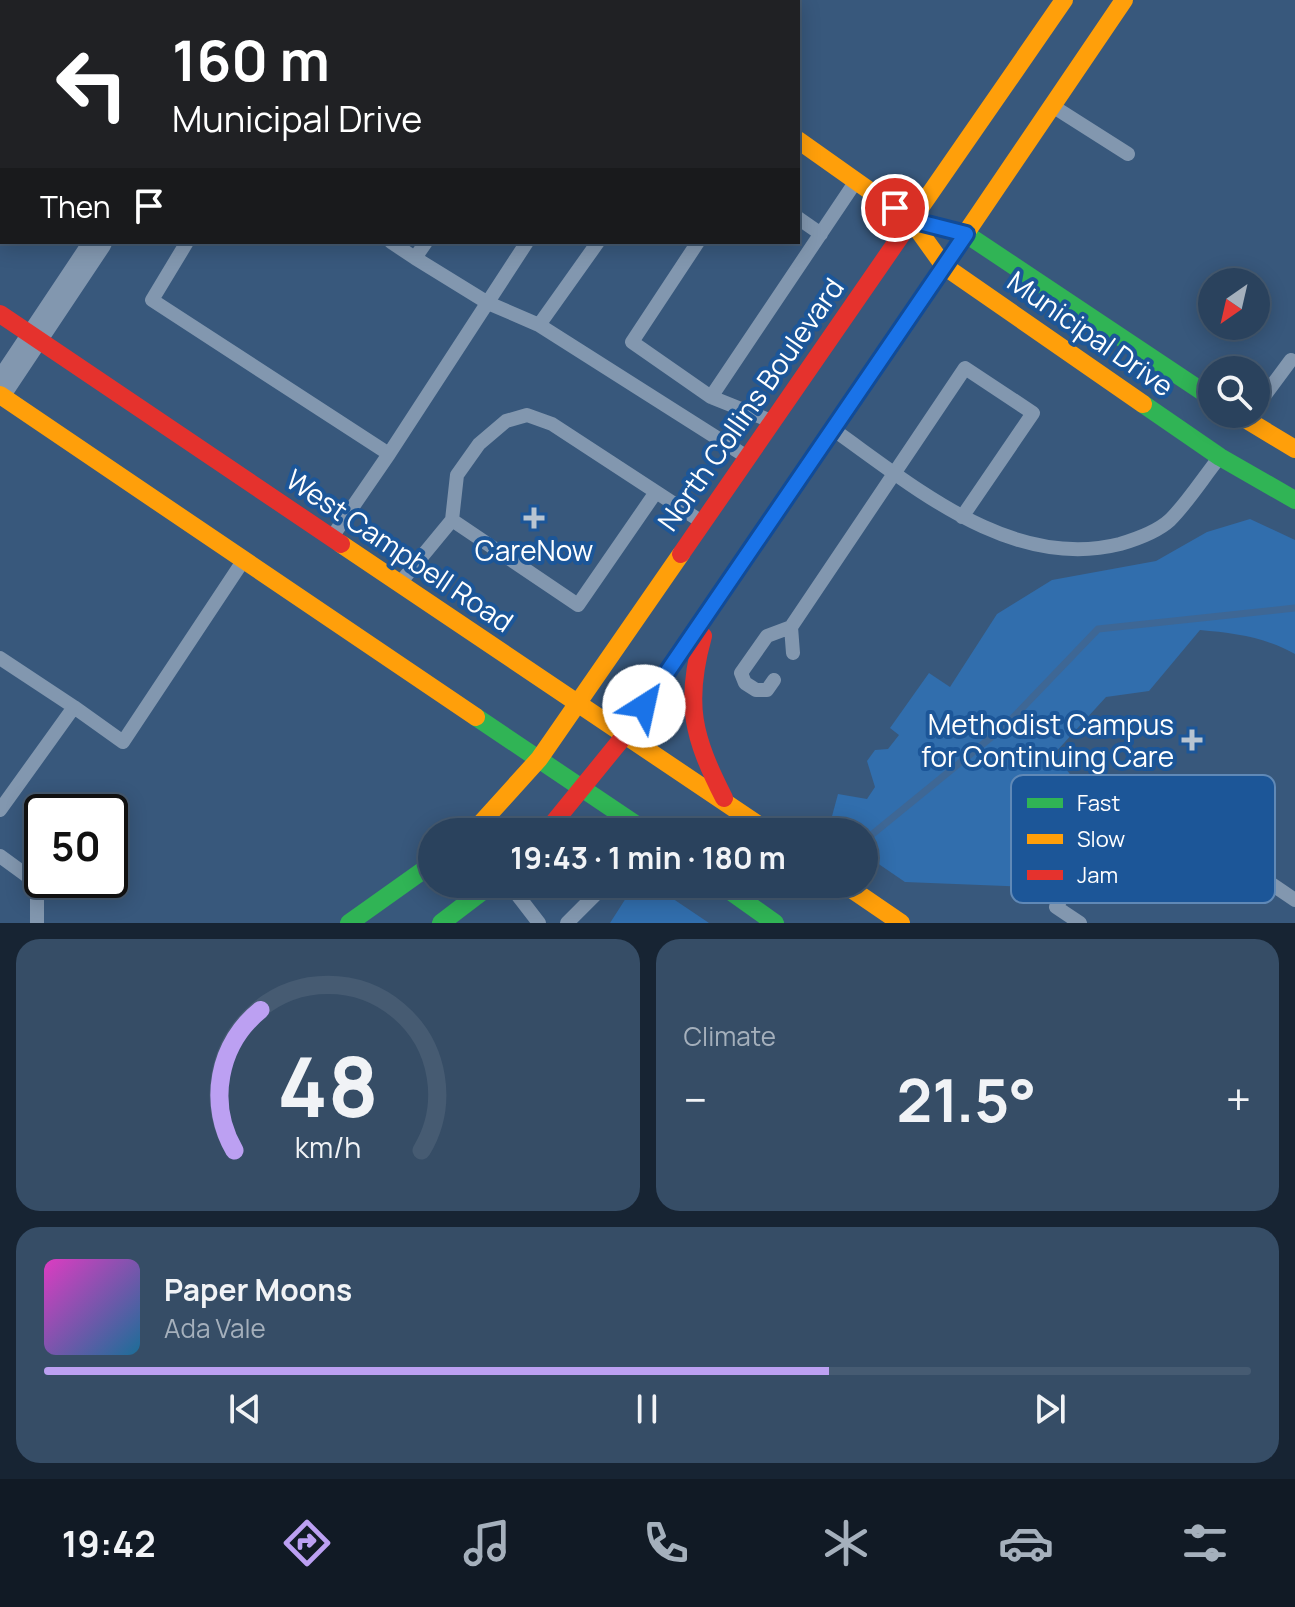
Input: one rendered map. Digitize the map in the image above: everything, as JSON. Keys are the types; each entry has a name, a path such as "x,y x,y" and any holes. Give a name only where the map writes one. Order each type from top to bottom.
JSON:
{"main road":[{"name":"North Collins Boulevard","path":"486,818 539,759 1064,0"},
{"path":"558,818 625,735 1124,0"},
{"name":"Municipal Drive","path":"800,141 911,220 944,266 1198,405"},
{"name":"Municipal Drive","path":"911,220 966,234 1198,389"},
{"name":"West Campbell Road","path":"0,314 749,818"},
{"path":"0,392 626,818"},
{"name":"Municipal Drive","path":"1240,428 1295,500"},
{"name":"Municipal Drive","path":"1242,428 1295,449"},
{"path":"712,607 691,672 689,713 698,749 726,802"},
{"path":"349,923 418,874"},
{"path":"441,923 474,898"},
{"path":"740,898 775,923"},
{"path":"842,898 842,910"},
{"path":"864,898 901,923"}],"street":[{"path":"0,392 97,244"}],"lane":[{"path":"1052,106 1128,154"},
{"path":"711,397 856,181"},
{"path":"800,219 821,234"},
{"path":"186,244 152,300 389,454"},
{"path":"394,244 488,303 539,325 747,457"},
{"path":"415,258 425,244"},
{"path":"332,537 526,244"},
{"path":"539,325 597,244"},
{"path":"697,244 632,342 711,397 772,422"},
{"path":"1270,387 1291,360"},
{"path":"774,680 767,690 756,690 745,683 741,673 767,636 791,627 965,368 1033,413 962,517"},
{"path":"400,583 452,520 457,475 479,444 506,421 527,415 552,424 703,522"},
{"path":"834,430 962,517 1019,541 1065,549 1102,548 1137,539 1168,521 1238,428"},
{"path":"452,520 578,605 656,492"},
{"path":"0,658 123,742 244,560"},
{"path":"791,627 793,653"},
{"path":"0,810 74,707"},
{"path":"0,856 37,883 37,923"},
{"path":"1275,886 1295,900"},
{"path":"520,898 539,923"},
{"path":"567,923 592,898"},
{"path":"1059,903 1056,907 1080,923"}],"shaded area":[{"path":"1250,519 1295,540 1295,654 1249,637 1200,630 1149,691 1106,697 1054,754 1071,775 1011,775 1011,886 905,882 878,864 878,818 832,818 838,794 867,799 875,787 867,761 875,750 888,749 899,735 890,728 929,673 950,687 997,614 1052,580 1156,561 1207,532"},
{"path":"626,898 672,898 709,923 610,923"}],"waterway":[{"path":"878,830 1005,726 1098,629 1295,608"}],"traffic: fast":[{"path":"942,228 966,234 1198,389"},
{"path":"1143,404 1220,457 1295,500"},
{"path":"476,717 626,818"},
{"path":"349,923 418,874"},
{"path":"441,923 474,898"},
{"path":"740,898 775,923"}],"traffic: slow":[{"path":"911,221 1064,0"},
{"path":"848,407 1124,0"},
{"path":"800,141 911,220 944,266 1143,404"},
{"path":"0,395 476,717"},
{"path":"1260,428 1295,449"},
{"path":"341,544 748,818"},
{"path":"486,818 539,759 681,554"},
{"path":"864,898 901,923"}],"traffic: jam":[{"path":"681,554 911,221"},
{"path":"0,314 341,544"},
{"path":"557,818 625,735 848,407"},
{"path":"703,636 694,681 695,720 705,757 724,798"}],"place":[{"name":"CareNow","path":"534,518"},
{"name":"Methodist Campus for Continuing Care","path":"1192,740"}],"route":[{"path":"644,706 966,234 911,220 895,208"}]}
